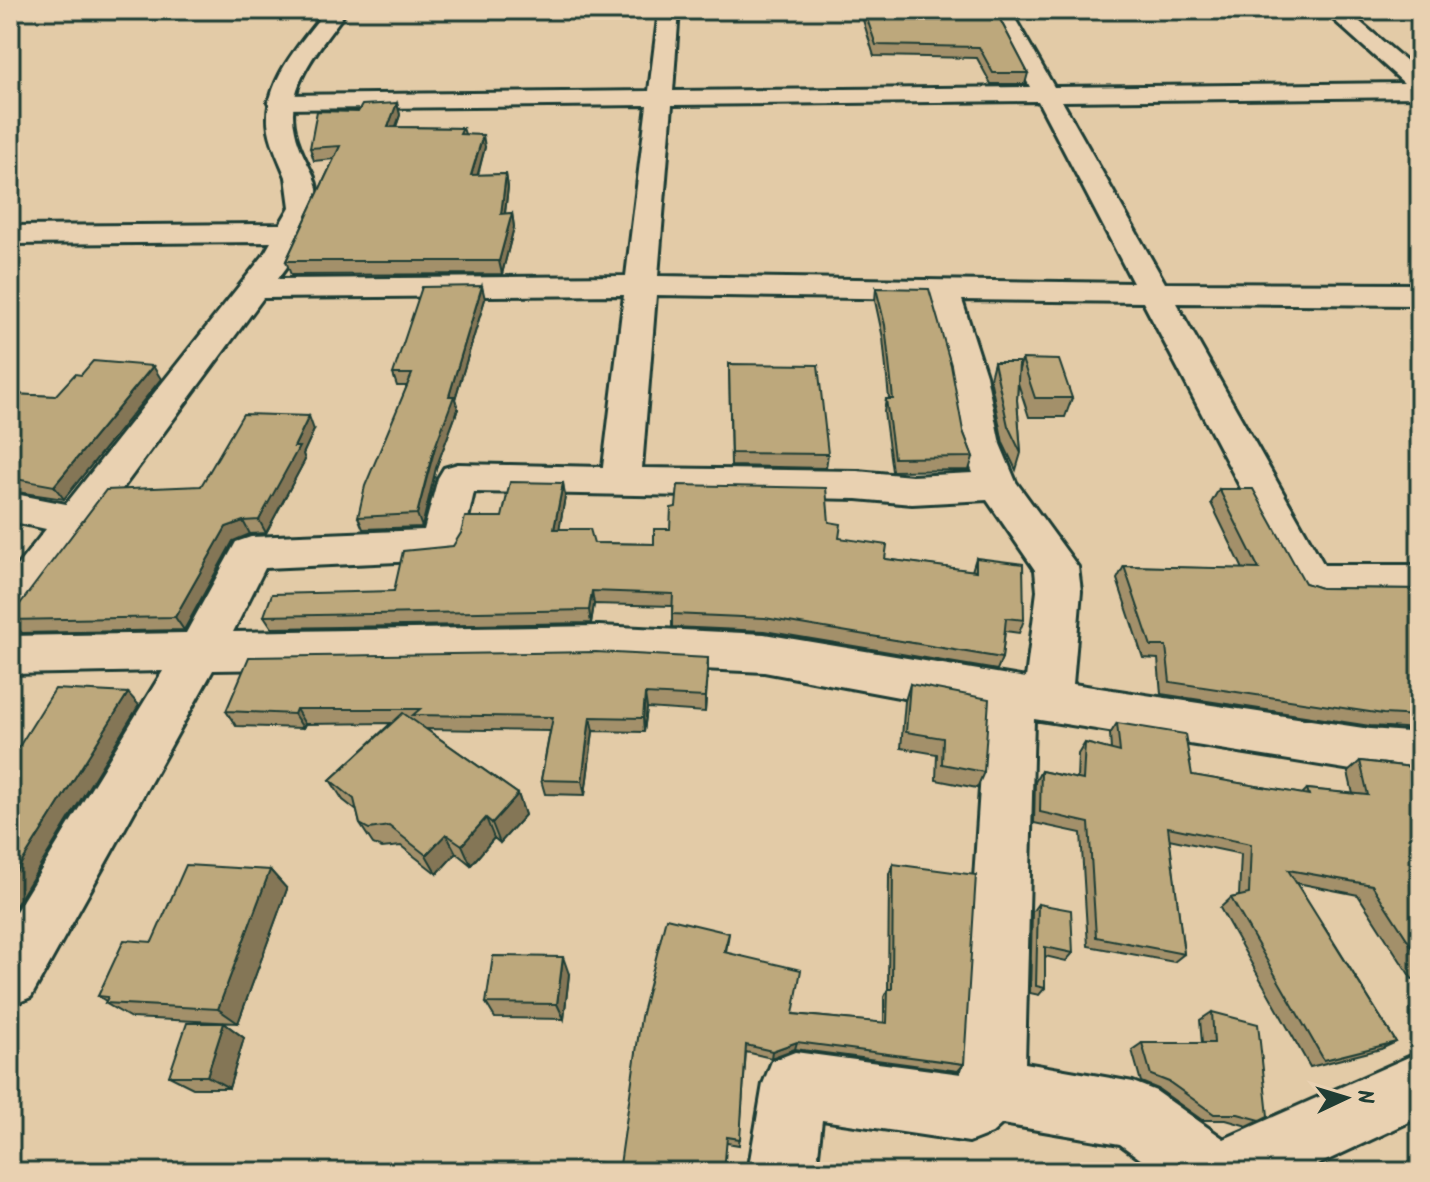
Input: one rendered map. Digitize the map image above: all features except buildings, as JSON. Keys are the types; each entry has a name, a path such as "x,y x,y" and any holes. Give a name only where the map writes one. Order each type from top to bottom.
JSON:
{"street":[{"path":"10,607 255,289 292,233 304,207 300,177 281,129 280,102 304,54 337,10"},
{"path":"621,480 669,10"},
{"path":"1000,10 1311,581 1420,582"},
{"path":"1333,10 1420,88"},
{"path":"280,102 1420,88"},
{"path":"10,235 292,233"},
{"path":"255,289 642,285 1420,295"},
{"path":"782,1172 795,1084 969,1110 992,1090 1028,698 1059,591 1056,567 998,486 981,444 968,375 943,290"},
{"path":"10,976 199,653 251,553 441,545 458,478 857,485 912,490 998,486"},
{"path":"10,507 74,520"},
{"path":"10,655 599,645 764,653 1028,698 1370,751 1420,755"},
{"path":"1227,1172 1420,1084"},
{"path":"992,1090 1133,1114 1214,1172"}]}
